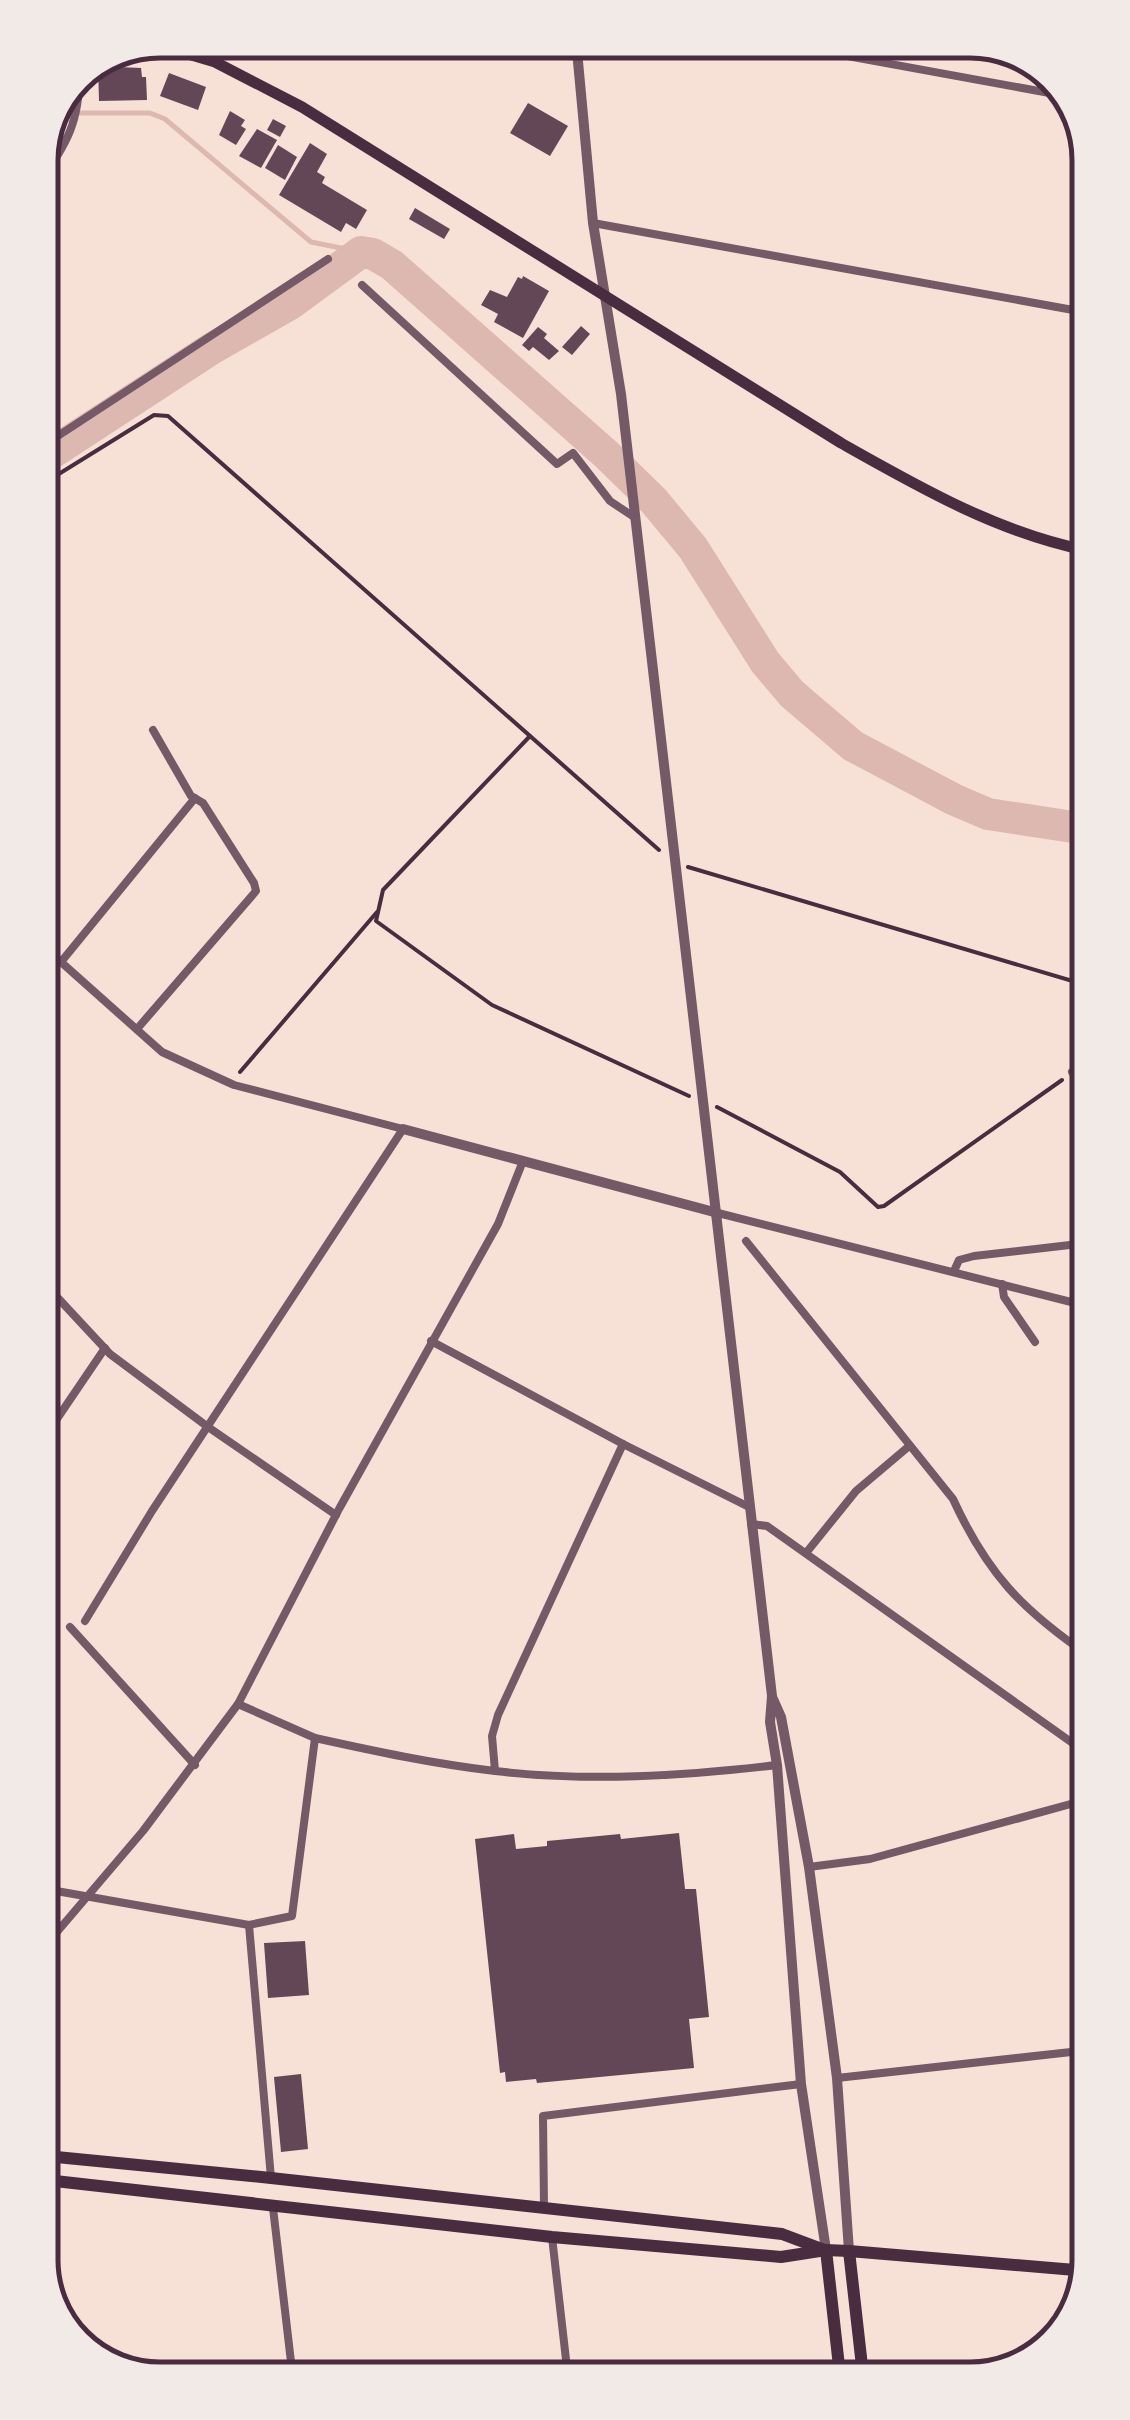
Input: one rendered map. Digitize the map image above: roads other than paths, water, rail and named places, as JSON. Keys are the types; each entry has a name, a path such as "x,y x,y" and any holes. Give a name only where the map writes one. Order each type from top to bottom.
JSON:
{"main road":[{"path":"202,58 302,107 841,443 924,489 1014,530 1072,546"},
{"path":"58,2157 782,2234 826,2250"},
{"path":"58,2181 273,2208 781,2257 826,2250 1072,2270"},
{"path":"826,2250 839,2362"},
{"path":"849,2252 862,2362"}],"street":[{"path":"578,58 593,222 621,394 772,1696 770,1722 777,1765 801,2084 826,2250"},
{"path":"858,58 1047,93"},
{"path":"58,155 68,140 79,97"},
{"path":"593,222 1072,310"},
{"path":"58,436 328,259"},
{"path":"362,285 557,464 573,453 610,501 634,517"},
{"path":"136,1029 256,891 254,882 203,803 194,798 153,730"},
{"path":"194,798 60,962 162,1052 230,1084 1072,1302"},
{"path":"85,1621 403,1129"},
{"path":"58,1932 194,1765 238,1704 430,1341 498,1224 523,1162"},
{"path":"746,1241 908,1448 953,1499 974,1546 996,1576 1024,1605 1072,1642"},
{"path":"954,1270 959,1260 974,1256 1072,1245"},
{"path":"1002,1284 1004,1297 1035,1342"},
{"path":"58,1299 105,1348 208,1427 336,1515"},
{"path":"430,1341 749,1506"},
{"path":"58,1417 105,1348"},
{"path":"494,1771 492,1736 498,1715 624,1444"},
{"path":"806,1553 856,1491 908,1448"},
{"path":"751,1524 767,1526 1072,1743"},
{"path":"70,1626 194,1765"},
{"path":"772,1696 781,1717 809,1867 837,2078 849,2252"},
{"path":"238,1704 315,1738 494,1771 688,1776 777,1765"},
{"path":"58,1891 249,1925 292,1916 315,1738"},
{"path":"809,1867 870,1859 1072,1804"},
{"path":"249,1925 271,2178"},
{"path":"837,2078 1072,2052"},
{"path":"544,2207 543,2116 801,2084"},
{"path":"273,2208 290,2362"},
{"path":"552,2237 566,2362"}],"waterway":[{"path":"69,113 150,113 165,119 311,242 361,252"},
{"path":"58,449 211,349 290,304 361,252 373,254 392,265 654,501 693,548 765,662 792,694 853,746 988,814 1072,827"}]}
